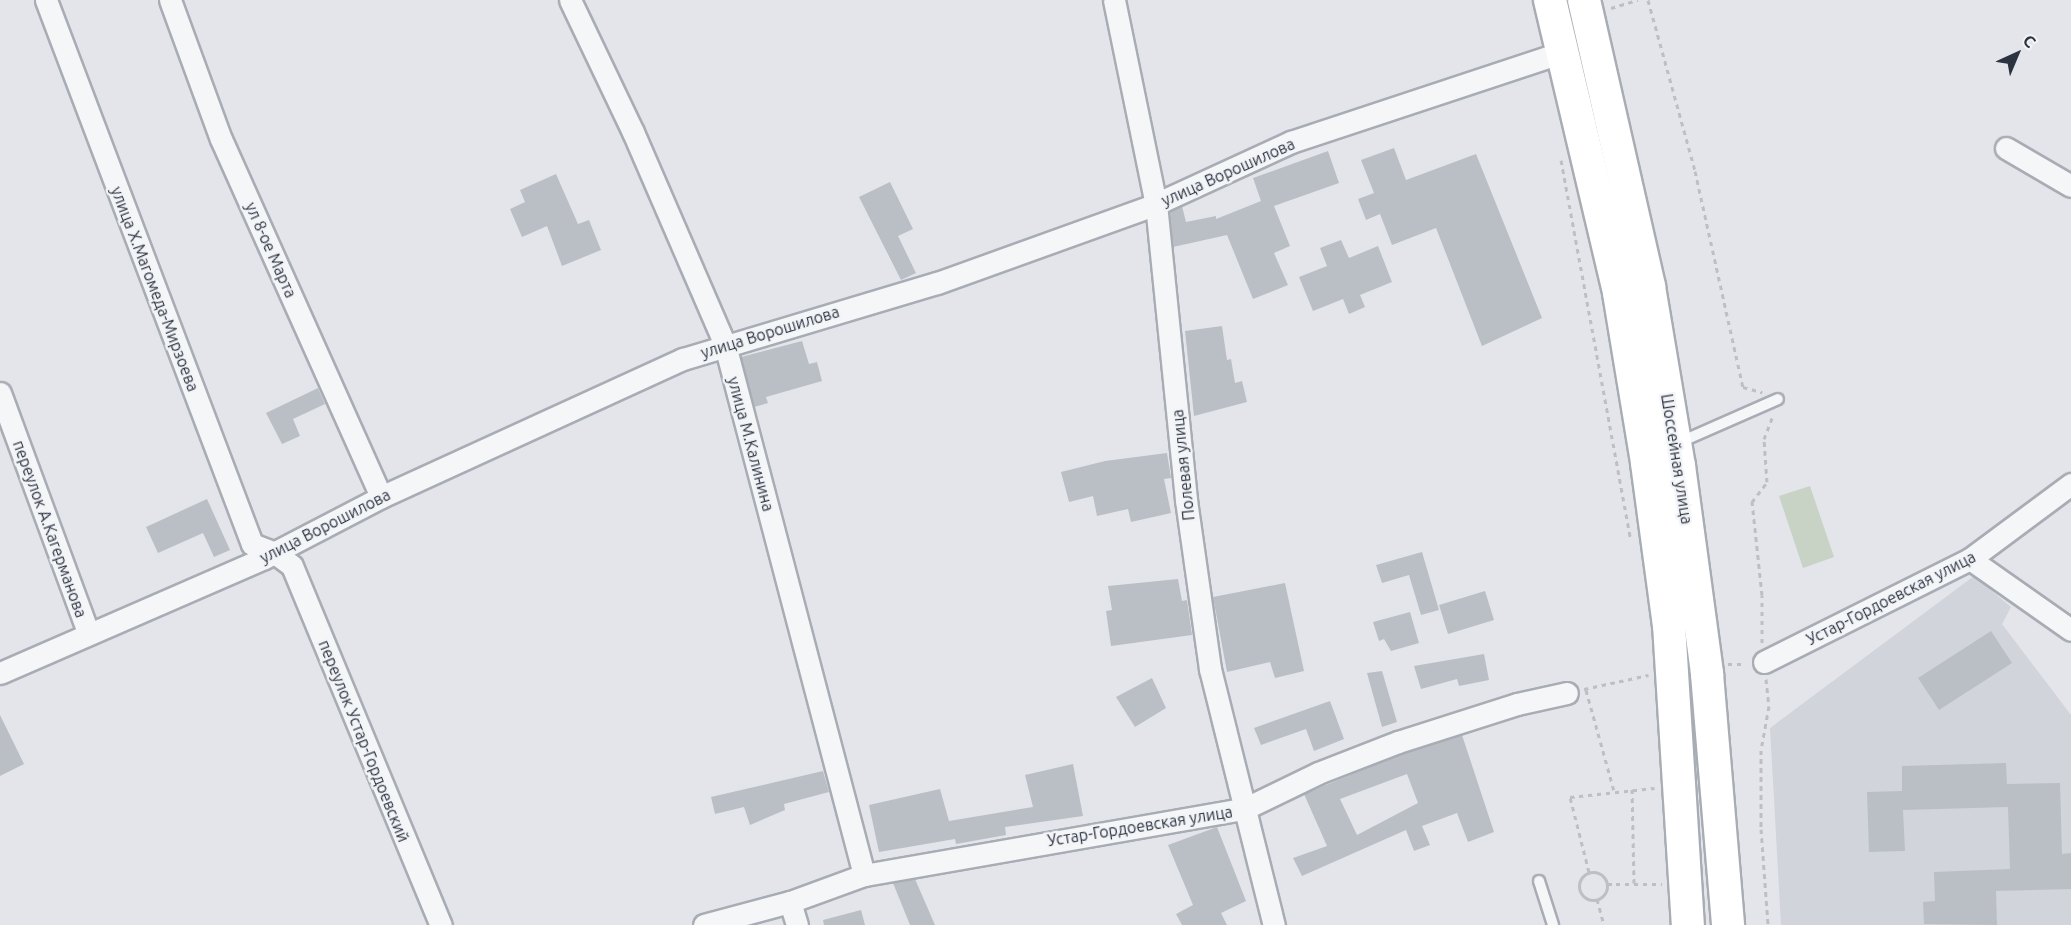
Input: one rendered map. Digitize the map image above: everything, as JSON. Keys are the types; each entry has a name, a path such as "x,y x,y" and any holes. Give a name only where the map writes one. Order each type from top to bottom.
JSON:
{"main road":[{"name":"Шоссейная улица","path":"1550,0 1619,293 1647,463 1669,625 1688,925"},
{"name":"Шоссейная улица","path":"1595,5 1649,287 1676,445 1707,674 1728,925"}],"street":[{"name":"улица Х.Магомеда-Мирзоева","path":"46,0 252,543 280,555"},
{"name":"ул 8-ое Марта","path":"170,0 221,139 381,497"},
{"name":"улица М.Калинина","path":"570,0 633,132 725,345 864,874"},
{"name":"Полевая улица","path":"1114,0 1156,204 1186,500 1209,669 1274,925"},
{"name":"улица Ворошилова","path":"0,673 88,632 280,555 381,497 683,359 937,283 1156,204 1291,142 1563,52"},
{"path":"2006,147 2071,186"},
{"name":"переулок А.Кагерманова","path":"0,393 88,632"},
{"name":"Устар-Гордоевская улица","path":"1764,663 1970,559 2071,484"},
{"name":"переулок Устар-Гордоевский","path":"280,555 292,566 441,925"},
{"path":"1970,559 2071,630"},
{"name":"Устар-Гордоевская улица","path":"704,925 790,902 864,874 1244,809 1318,773 1398,742 1517,704 1576,691"},
{"path":"790,902 797,925"}],"lane":[{"path":"1676,445 1778,399"},
{"path":"1539,881 1553,925"}],"path":[{"path":"1595,5 1638,0"},
{"path":"1648,0 1695,171 1743,387 1776,392 1778,399 1764,438 1767,482 1752,502 1762,595 1760,607 1769,706 1761,750 1761,829 1768,925"},
{"path":"1561,158 1632,544"},
{"path":"1648,663 1650,686"},
{"path":"1614,790 1576,691 1649,674"},
{"path":"1589,872 1570,797 1614,790 1659,788 1658,777"},
{"path":"1632,789 1634,883"},
{"path":"1589,872 1602,876 1607,884 1606,892 1597,899 1586,898 1579,890 1580,879 1589,872"},
{"path":"1607,884 1667,884"},
{"path":"1597,899 1604,925"}],"shaded area":[{"path":"1974,576 2011,607 2002,624 2071,715 2071,925 1781,925 1770,728"}],"green space":[{"path":"1810,486 1834,557 1803,568 1779,496"}],"building":[{"path":"1394,148 1406,180 1476,154 1542,318 1482,346 1436,228 1392,245 1380,214 1366,220 1358,199 1374,193 1361,160"},
{"path":"1328,151 1339,183 1274,206 1290,246 1274,253 1288,285 1253,299 1227,235 1173,247 1170,212 1182,206 1186,222 1216,216 1216,219 1261,201 1253,178"},
{"path":"556,174 578,224 589,220 601,250 562,266 547,226 522,237 510,209 525,202 520,190"},
{"path":"890,182 913,229 898,236 916,273 901,280 859,197"},
{"path":"1341,240 1349,258 1378,246 1392,282 1360,295 1365,307 1349,314 1343,299 1313,311 1299,277 1327,266 1320,248"},
{"path":"1222,326 1227,360 1231,359 1235,383 1242,381 1247,402 1194,416 1185,331"},
{"path":"802,341 809,364 817,362 822,381 766,397 768,403 754,407 741,357"},
{"path":"318,388 325,404 293,419 300,436 282,444 266,413"},
{"path":"1167,453 1171,478 1164,479 1171,513 1131,522 1128,509 1097,516 1093,496 1069,502 1061,472 1105,461"},
{"path":"207,499 230,550 214,557 203,533 158,553 146,527"},
{"path":"1422,552 1439,610 1421,615 1409,575 1382,583 1376,565"},
{"path":"1178,579 1182,601 1187,600 1192,635 1111,646 1106,611 1112,610 1108,586"},
{"path":"1285,583 1304,671 1275,678 1270,662 1227,672 1213,597"},
{"path":"1485,591 1494,620 1448,634 1439,605"},
{"path":"1410,612 1419,643 1391,651 1384,639 1379,641 1373,622"},
{"path":"1991,631 2012,663 1939,710 1918,678"},
{"path":"1484,654 1489,680 1459,686 1457,679 1421,689 1414,666"},
{"path":"1382,671 1397,722 1382,727 1367,673"},
{"path":"1152,678 1166,708 1135,727 1116,697"},
{"path":"1330,701 1344,739 1314,751 1306,729 1261,745 1254,728"},
{"path":"0,715 24,764 0,776"},
{"path":"1462,735 1494,832 1468,842 1457,813 1422,826 1430,845 1414,851 1406,830 1302,876 1293,858 1327,846 1304,794 1402,754","holes":["1407,774 1418,803 1357,835 1340,799"]},
{"path":"2006,763 2007,784 2060,783 2062,854 2071,853 2071,889 1996,891 1997,925 1924,924 1923,902 1935,901 1934,872 2010,869 2008,807 1903,810 1905,851 1869,852 1867,792 1902,791 1902,766"},
{"path":"1073,764 1083,816 1005,827 1006,835 956,844 955,839 879,852 869,805 940,789 949,821 1033,807 1025,775"},
{"path":"823,771 829,792 784,804 785,810 750,825 744,807 715,814 711,797"},
{"path":"1217,827 1246,901 1221,913 1227,925 1182,925 1176,914 1193,905 1168,845"},
{"path":"915,879 935,925 910,925 893,883"},
{"path":"861,910 865,925 824,925 823,920"}]}
